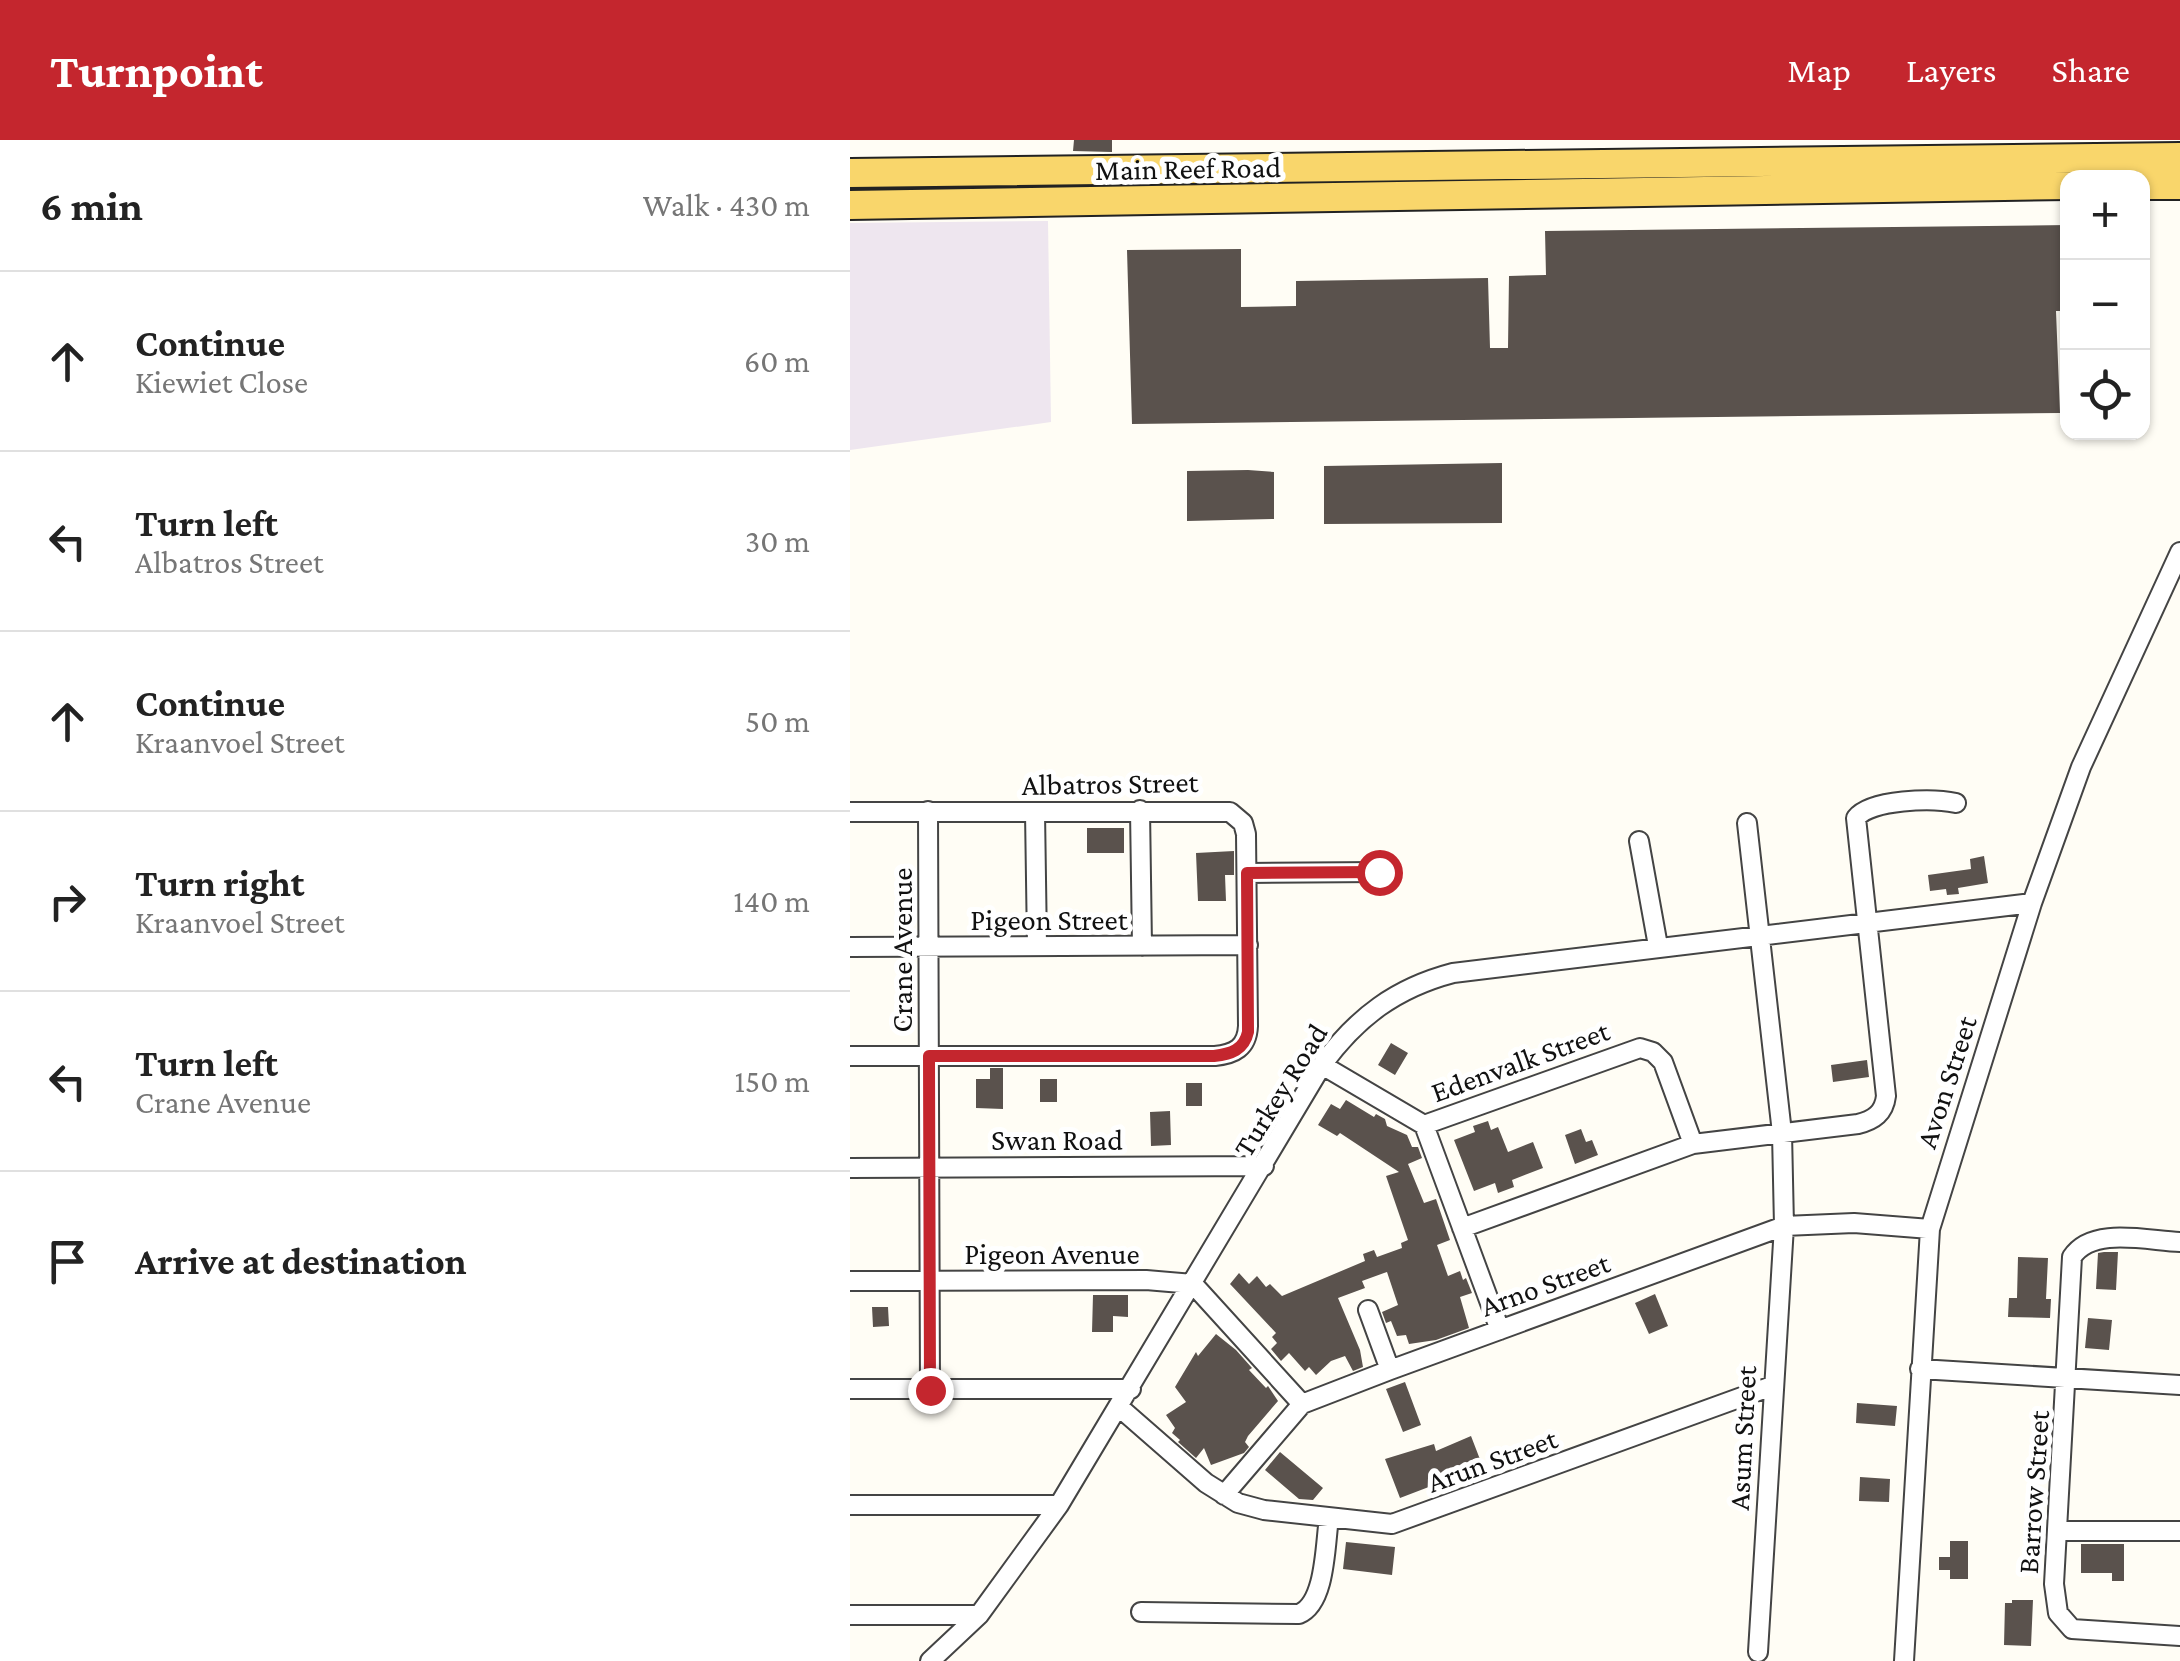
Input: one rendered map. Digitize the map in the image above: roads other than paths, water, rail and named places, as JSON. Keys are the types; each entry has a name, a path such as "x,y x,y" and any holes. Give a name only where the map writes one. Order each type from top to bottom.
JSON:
{"main road":[{"name":"Main Reef Road","path":"850,172 2180,157"},
{"path":"1707,192 1708,163"},
{"path":"1014,171 1015,203"},
{"path":"2150,184 2180,185"},
{"name":"Main Reef Road","path":"850,205 2060,185"}],"street":[{"name":"Avon Street","path":"1904,1661 1930,1229 2032,903 2081,767 2180,552"},
{"path":"1462,1228 1693,1144 1858,1124 1875,1118 1885,1105 1868,923 1854,824 1860,812 1870,808 1925,800 1956,803"},
{"path":"1140,810 1142,946"},
{"name":"Crane Avenue","path":"928,811 930,1390"},
{"name":"Albatros Street","path":"850,812 1230,812 1243,823 1248,1032 1235,1052 1214,1056 929,1056"},
{"path":"1034,812 1037,946"},
{"name":"Asum Street","path":"1747,823 1782,1133 1784,1226 1758,1652"},
{"path":"1639,841 1658,946"},
{"path":"1247,873 1379,872"},
{"name":"Turkey Road","path":"930,1661 979,1616 1059,1505 1322,1065 1359,1020 1386,1000 1428,980 1454,973 2032,903"},
{"name":"Pigeon Street","path":"850,948 1248,945"},
{"name":"Edenvalk Street","path":"1424,1125 1640,1048 1658,1055 1662,1062 1693,1144"},
{"path":"850,1056 929,1056"},
{"path":"1322,1065 1424,1125 1500,1330"},
{"name":"Swan Road","path":"850,1168 1264,1166"},
{"name":"Arno Street","path":"1224,1495 1302,1404 1390,1370 1784,1226 1854,1223 1930,1229"},
{"name":"Barrow Street","path":"2180,1242 2101,1238 2079,1246 2071,1263 2054,1600 2064,1622 2072,1629 2180,1636"},
{"name":"Pigeon Avenue","path":"850,1281 1146,1280 1194,1284"},
{"path":"1194,1284 1302,1404"},
{"path":"1368,1310 1390,1370"},
{"path":"1920,1369 2180,1385"},
{"name":"Arun Street","path":"1118,1407 1224,1495 1264,1510 1399,1523 1772,1386"},
{"path":"850,1390 1130,1390"},
{"path":"850,1505 1059,1505"},
{"path":"1141,1612 1299,1614 1307,1610 1318,1594 1329,1518"},
{"path":"2058,1531 2180,1532"},
{"path":"850,1615 979,1616"}]}
